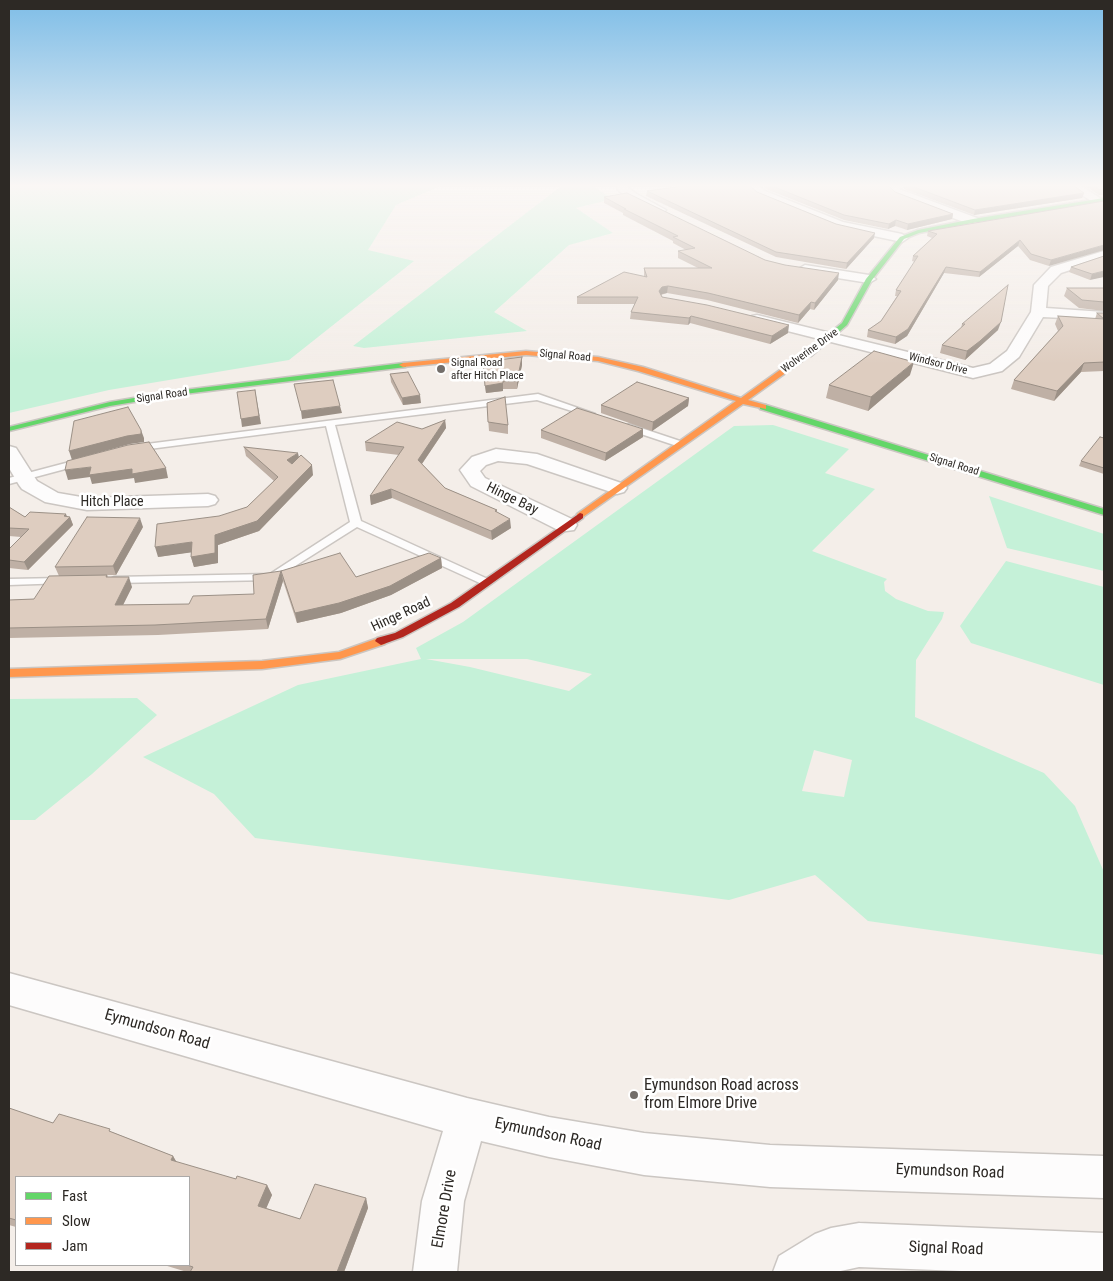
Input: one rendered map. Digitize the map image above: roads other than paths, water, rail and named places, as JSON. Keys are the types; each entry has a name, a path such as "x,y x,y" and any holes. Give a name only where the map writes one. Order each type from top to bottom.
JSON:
{"street":[{"name":"Wolverine Drive","path":"741,400 831,337 844,324 869,279 897,244"},
{"name":"Windsor Drive","path":"745,316 973,372 996,368 1013,354 1038,312 1040,285 1056,270 1104,255"},
{"path":"794,268 869,279"},
{"path":"1038,312 1104,316"},
{"name":"Signal Road","path":"9,429 138,399 473,357 526,353 598,359 640,369 1104,512"},
{"name":"Hinge Road","path":"9,673 262,665 340,655 399,635 425,623 486,582 741,400"},
{"name":"Hitch Place","path":"9,452 16,479 52,498 87,504 208,500"},
{"name":"Hinge Bay","path":"566,526 478,482 470,470 479,461 496,455 530,458 617,488"},
{"name":"Eymundson Road","path":"9,989 467,1118 549,1137 644,1154 770,1166 1104,1177"},
{"name":"Elmore Drive","path":"434,1272 443,1201 467,1118"},
{"name":"Signal Road","path":"795,1272 830,1250 859,1245 991,1261 1104,1255"}],"lane":[{"path":"121,451 538,397 604,419"},
{"path":"330,423 356,523"},
{"path":"623,425 680,444"},
{"path":"16,479 92,459"},
{"path":"107,580 273,577 356,523"},
{"path":"356,523 486,582"},
{"path":"9,582 77,581"}],"place":[{"name":"Signal Road after Hitch Place","path":"441,369"},
{"name":"Eymundson Road across from Elmore Drive","path":"634,1095"}]}
